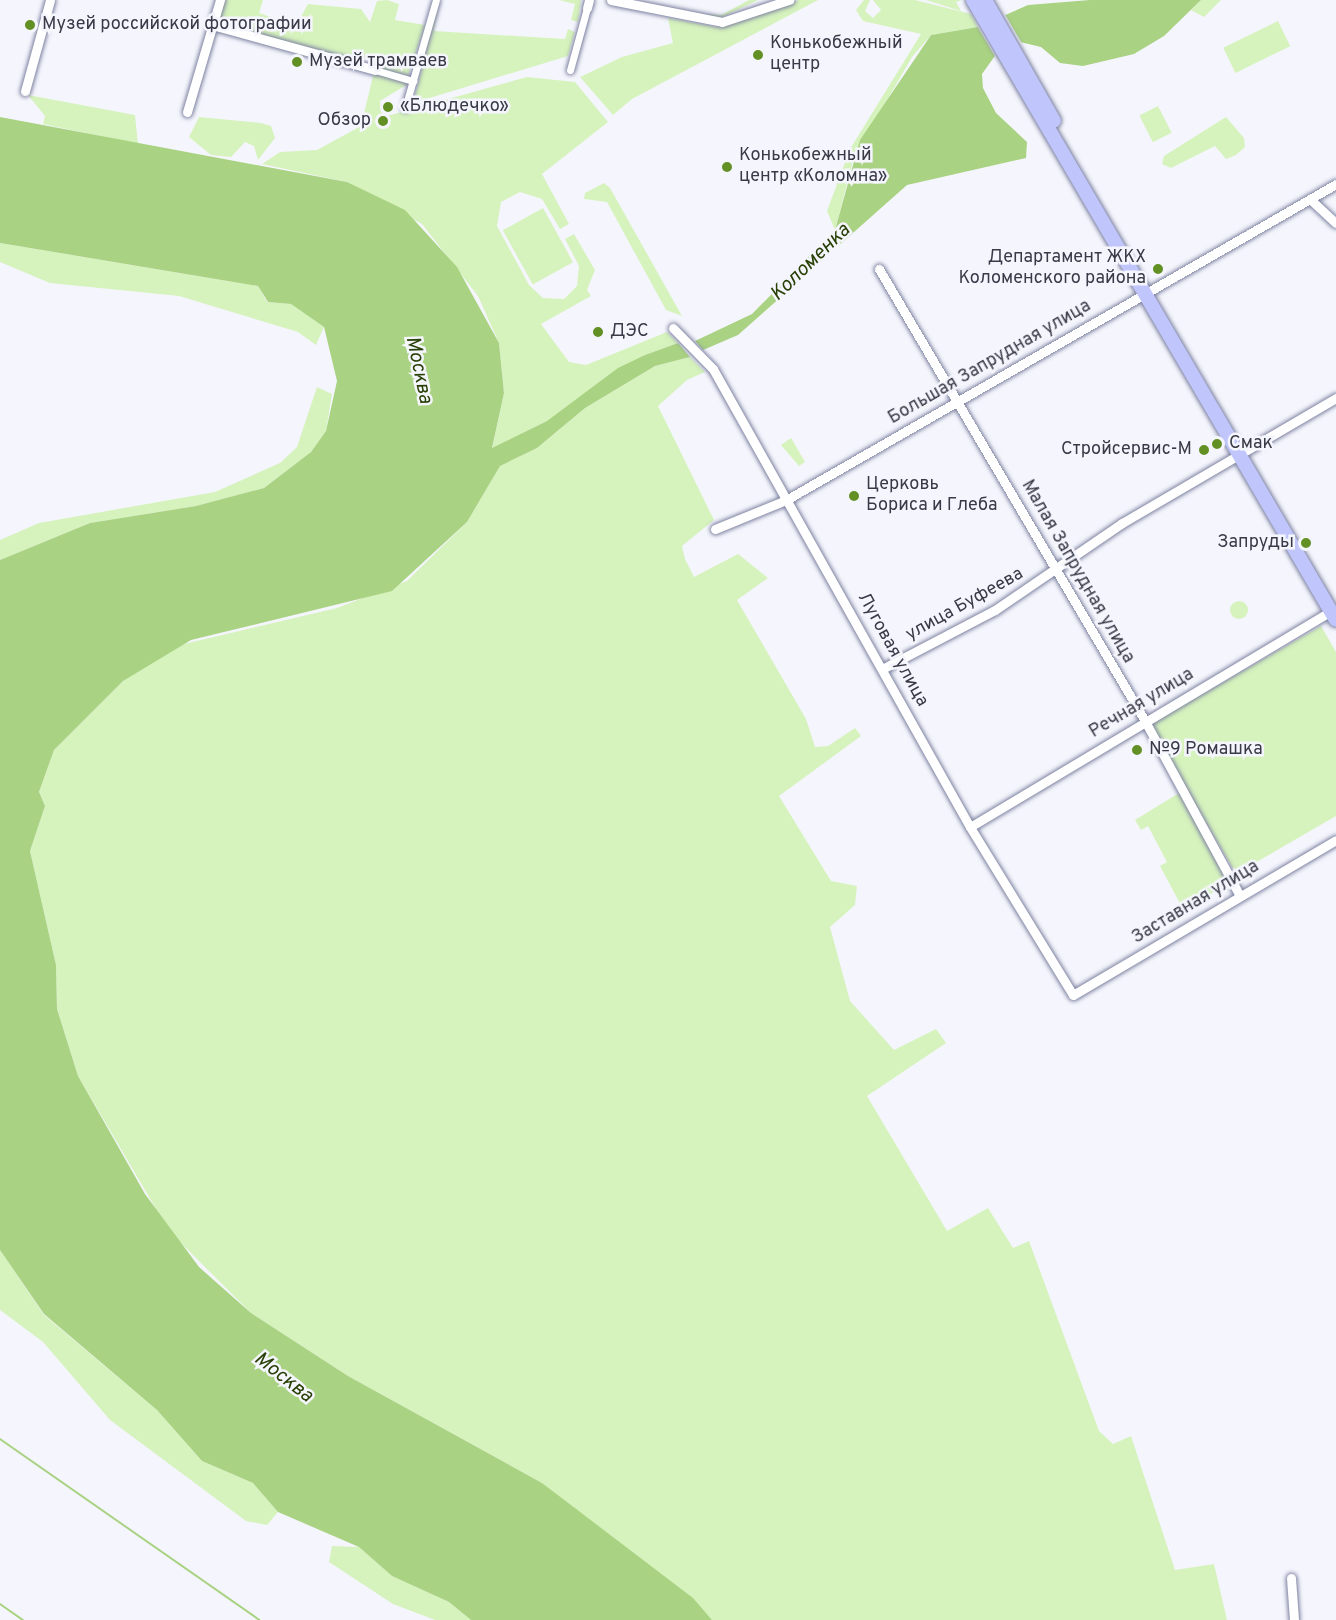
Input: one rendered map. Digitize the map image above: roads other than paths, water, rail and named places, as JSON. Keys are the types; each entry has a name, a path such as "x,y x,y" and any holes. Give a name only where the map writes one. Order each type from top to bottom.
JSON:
{"main road":[{"path":"978,2 1020,69 1334,615"}],"street":[{"path":"26,91 50,0"},
{"path":"187,112 220,0"},
{"path":"405,108 436,0"},
{"path":"611,0 716,22 789,0"},
{"path":"570,70 588,4"},
{"path":"212,25 413,81"},
{"name":"Большая Запрудная улица","path":"715,529 786,500 1146,291 1336,184"},
{"path":"1310,199 1336,223"},
{"name":"Малая Запрудная улица","path":"879,269 1145,721 1240,896"},
{"name":"Луговая улица","path":"673,328 713,369 884,669 970,827 1073,995"},
{"name":"улица Буфеева","path":"884,669 995,610 1048,577 1054,567 1239,453 1336,398"},
{"name":"Речная улица","path":"970,827 1145,721 1334,615"},
{"name":"Заставная улица","path":"1073,995 1336,840"},
{"path":"1291,1578 1294,1620"}],"water":[{"name":"Коломенка","path":"1090,0 1201,0 1164,36 1134,54 1083,66 1060,63 1041,47 1020,42 997,53 982,74 983,88 996,113 1027,142 1026,158 907,185 738,335 703,350 695,341 752,314 835,230 860,140 931,35 978,27 1028,5"},
{"name":"Москва","path":"0,117 347,182 405,210 457,267 499,343 504,393 492,448 547,421 618,368 645,355 678,343 690,357 655,366 585,408 537,448 500,466 467,522 392,591 191,640 123,681 54,750 39,792 45,806 30,851 56,965 57,1009 78,1076 145,1194 199,1267 251,1313 348,1376 542,1483 693,1598 712,1620 471,1620 449,1602 392,1576 359,1547 278,1512 253,1483 202,1461 157,1410 44,1314 0,1250 0,560 90,523 196,506 264,488 311,452 326,431 337,381 324,327 291,304 268,302 258,286 0,243"}],"waterway":[{"path":"0,1439 259,1620"},
{"path":"0,1604 23,1620"}],"place":[{"name":"Музей российской фотографии","path":"30,25"},
{"name":"Конькобежный центр","path":"758,55"},
{"name":"Музей трамваев","path":"297,62"},
{"name":"«Блюдечко»","path":"388,107"},
{"name":"Обзор","path":"383,121"},
{"name":"Конькобежный центр «Коломна»","path":"727,167"},
{"name":"Департамент ЖКХ Коломенского района","path":"1158,269"},
{"name":"ДЭС","path":"598,332"},
{"name":"Смак","path":"1217,444"},
{"name":"Стройсервис-М","path":"1204,450"},
{"name":"Церковь Бориса и Глеба","path":"854,496"},
{"name":"Запруды","path":"1306,543"},
{"name":"№9 Ромашка","path":"1137,750"}]}
